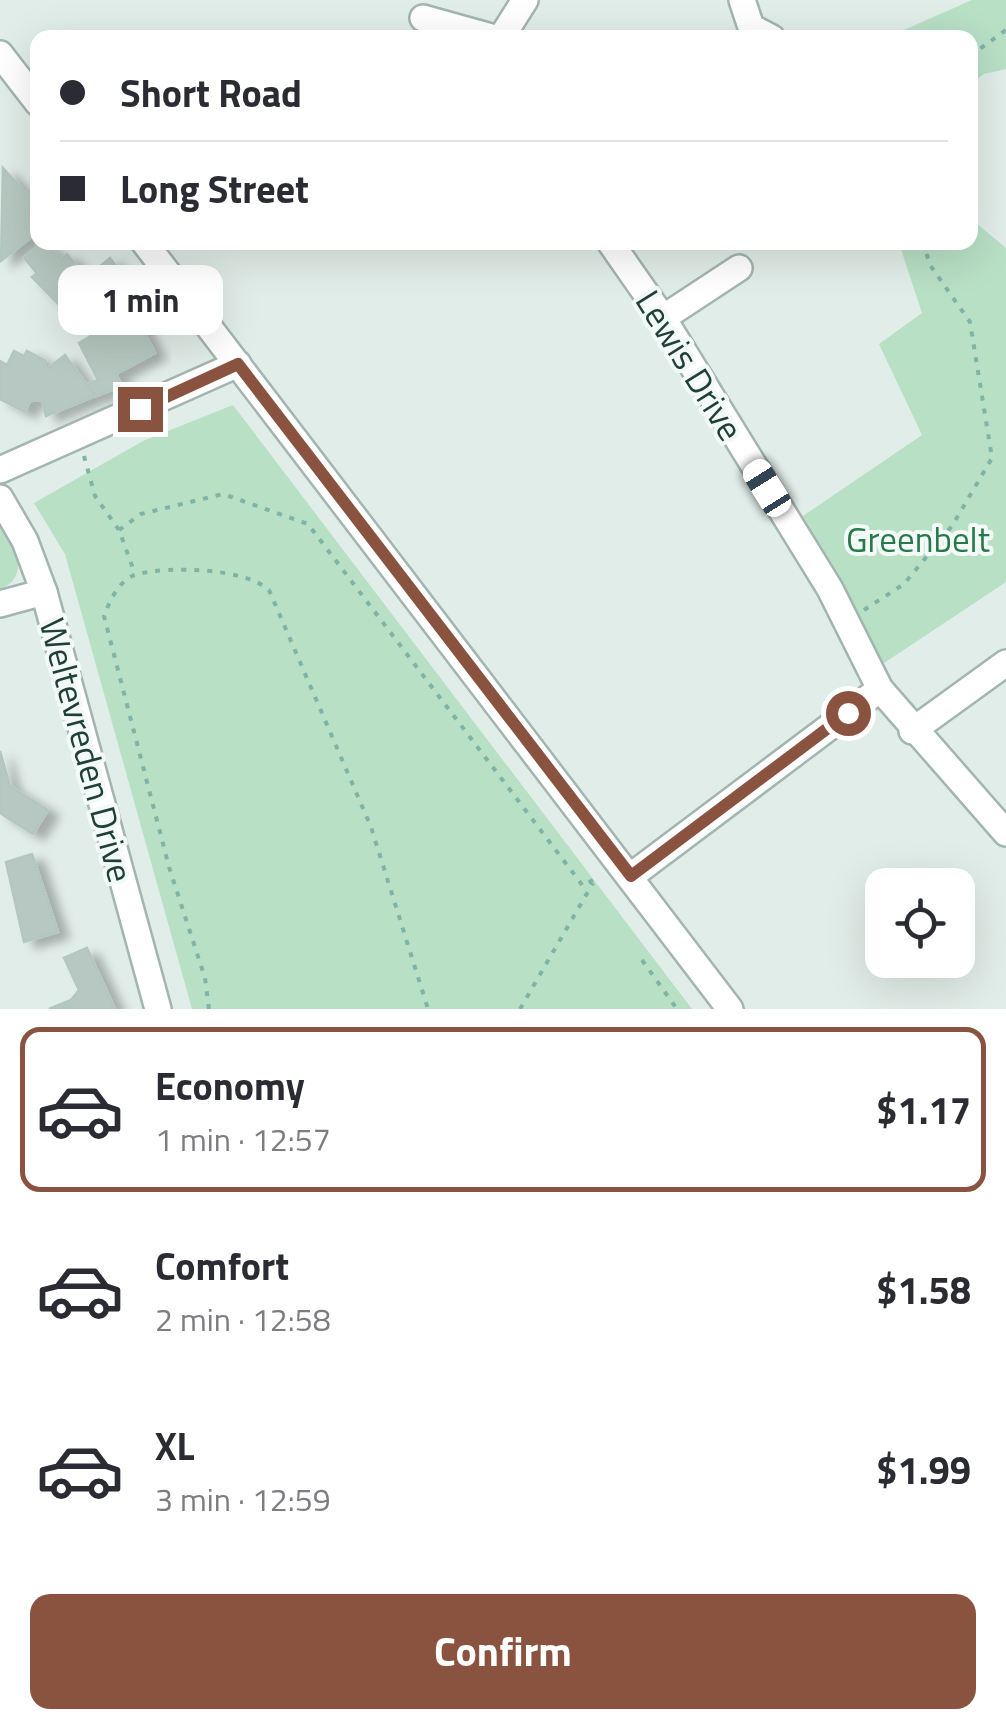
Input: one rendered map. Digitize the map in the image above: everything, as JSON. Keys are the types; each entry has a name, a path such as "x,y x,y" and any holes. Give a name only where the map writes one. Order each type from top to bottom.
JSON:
{"street":[{"path":"503,30 524,0"},
{"path":"742,0 751,26 758,30"},
{"path":"423,18 468,30"},
{"path":"0,54 30,93"},
{"path":"150,250 730,1009"},
{"name":"Lewis Drive","path":"616,250 664,318 846,620 880,690 1006,833"},
{"path":"664,318 739,268"},
{"path":"0,470 238,364"},
{"name":"Weltevreden Drive","path":"0,498 25,540 44,592 158,1009"},
{"path":"0,604 44,592"},
{"path":"917,736 1006,664"},
{"path":"917,736 1006,677"},
{"path":"631,876 880,690"}],"path":[{"path":"978,50 1006,30"},
{"path":"846,620 904,584 952,526 992,458 970,322 930,266 925,250"},
{"path":"75,438 91,470 103,513 119,530 135,574"},
{"path":"119,530 141,514 222,494 308,524 583,886"},
{"path":"209,1009 205,978 169,867 104,616 113,594 135,574 226,570 256,578 269,590 371,827 428,1009"},
{"path":"520,1009 596,879"},
{"path":"642,960 676,1009"}],"green space":[{"path":"972,0 1006,0 1006,69 978,78 978,30 904,30"},
{"name":"Greenbelt","path":"978,225 1006,248 1006,582 881,665 803,516 922,435 879,344 922,313 901,250 978,250"},
{"path":"233,405 692,1009 192,1009 65,554 34,503 143,441"},
{"path":"0,522 18,568 16,576 0,590"}],"building":[{"path":"3,168 30,197 30,238 1,261"},
{"path":"34,250 52,250 61,259 67,254 86,278 110,258 123,275 70,316 32,277 37,273 24,258"},
{"path":"123,291 155,353 116,374 122,386 96,396 88,384 98,380 79,343 91,336 79,313"},
{"path":"14,351 24,356 27,351 46,361 44,366 48,368 65,355 95,396 46,416 42,400 30,401 25,412 0,399 0,361 7,365"},
{"path":"0,751 10,786 48,810 33,834 0,813"},
{"path":"32,854 58,932 24,942 6,862"},
{"path":"87,948 115,1009 49,1009 71,1000 79,990 64,958"}],"route":[{"path":"140,409 238,364 631,876 848,713"}]}
